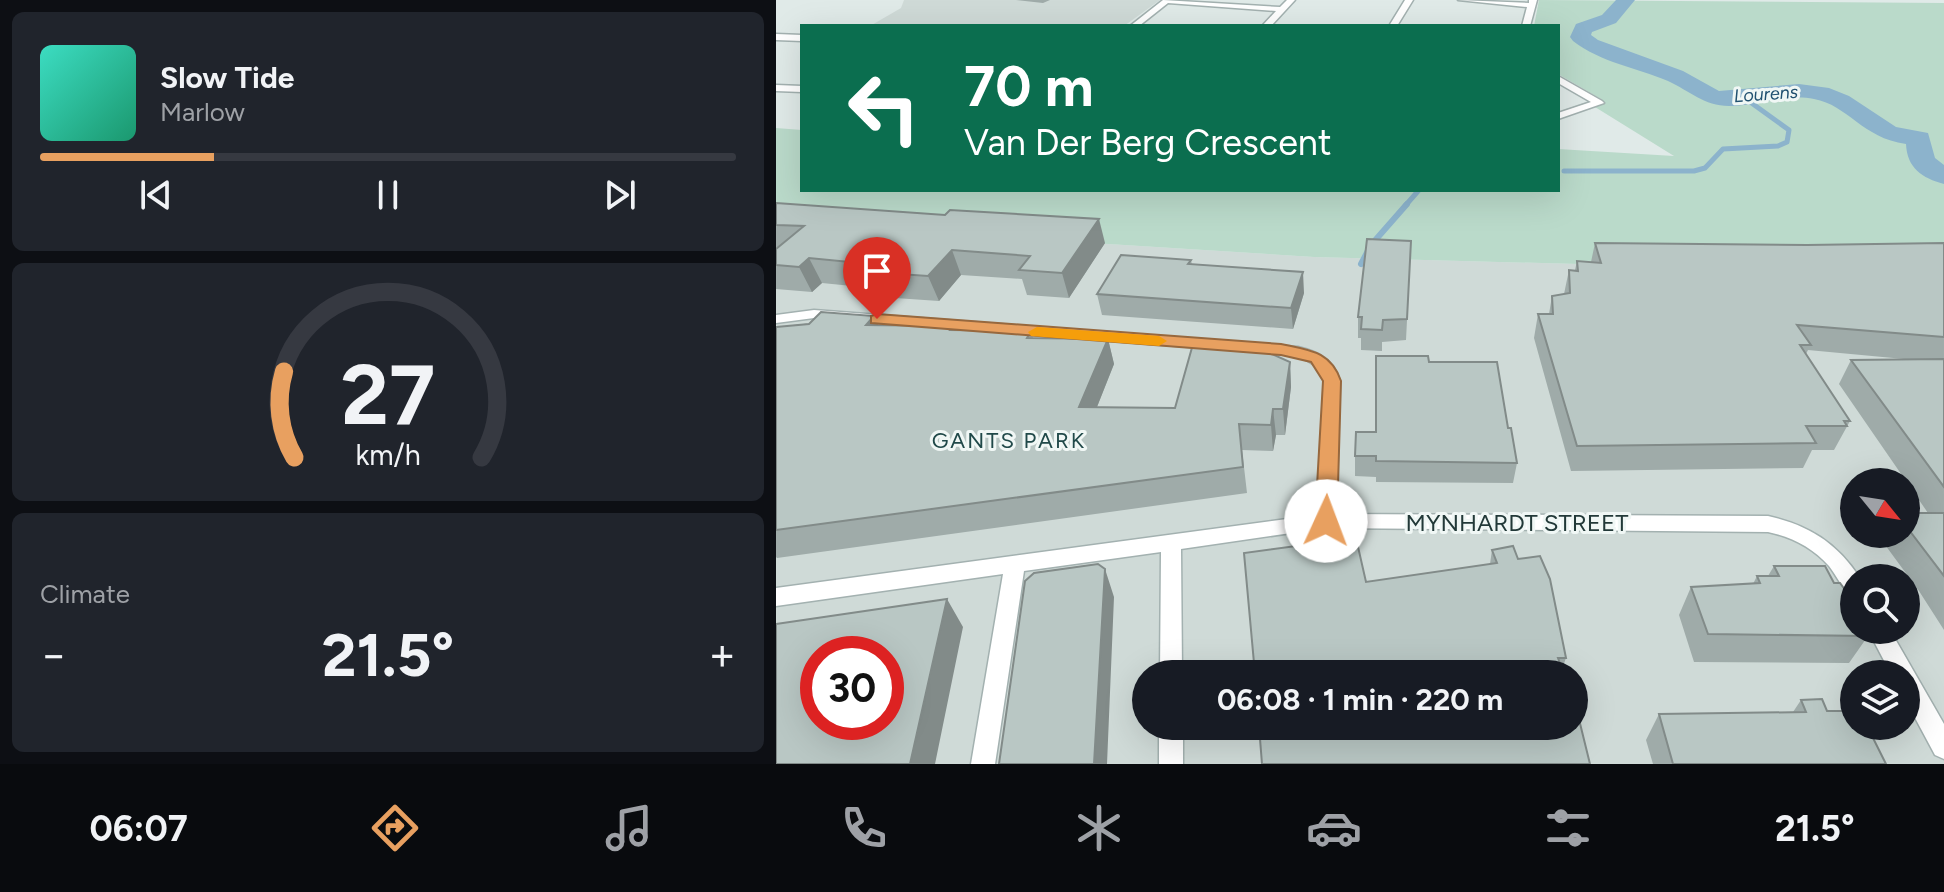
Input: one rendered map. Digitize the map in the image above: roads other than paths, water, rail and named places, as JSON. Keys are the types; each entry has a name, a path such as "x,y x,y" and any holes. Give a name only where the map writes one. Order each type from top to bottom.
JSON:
{"street":[{"path":"1137,24 1168,0 1282,9"},
{"path":"1268,24 1291,0"},
{"path":"1394,24 1409,0"},
{"path":"1462,0 1532,2 1526,24"},
{"path":"776,37 800,38"},
{"path":"1560,80 1599,103 1595,107 1560,116"},
{"path":"776,88 800,89"},
{"path":"776,319 814,314 1281,349 1311,355 1324,364 1332,381 1326,521"},
{"name":"MYNHARDT STREET","path":"776,597 1326,521 1768,524 1799,532 1821,544 1841,564"},
{"path":"1171,541 1171,660"},
{"path":"983,764 1015,563"},
{"path":"1920,703 1944,747"},
{"path":"1171,740 1171,764"}],"waterway":[{"name":"Lourens","path":"1626,0 1609,19 1583,28 1580,37 1602,51 1675,76 1718,98 1799,91 1831,96 1884,131 1919,139 1924,162 1944,175"},
{"path":"1564,171 1694,171 1705,168 1723,149 1778,146 1787,142 1789,130 1746,99"},
{"path":"1405,206 1417,192"},
{"path":"1361,264 1371,245 1407,204"}],"district":[{"name":"GANTS PARK","path":"1009,440"}]}
